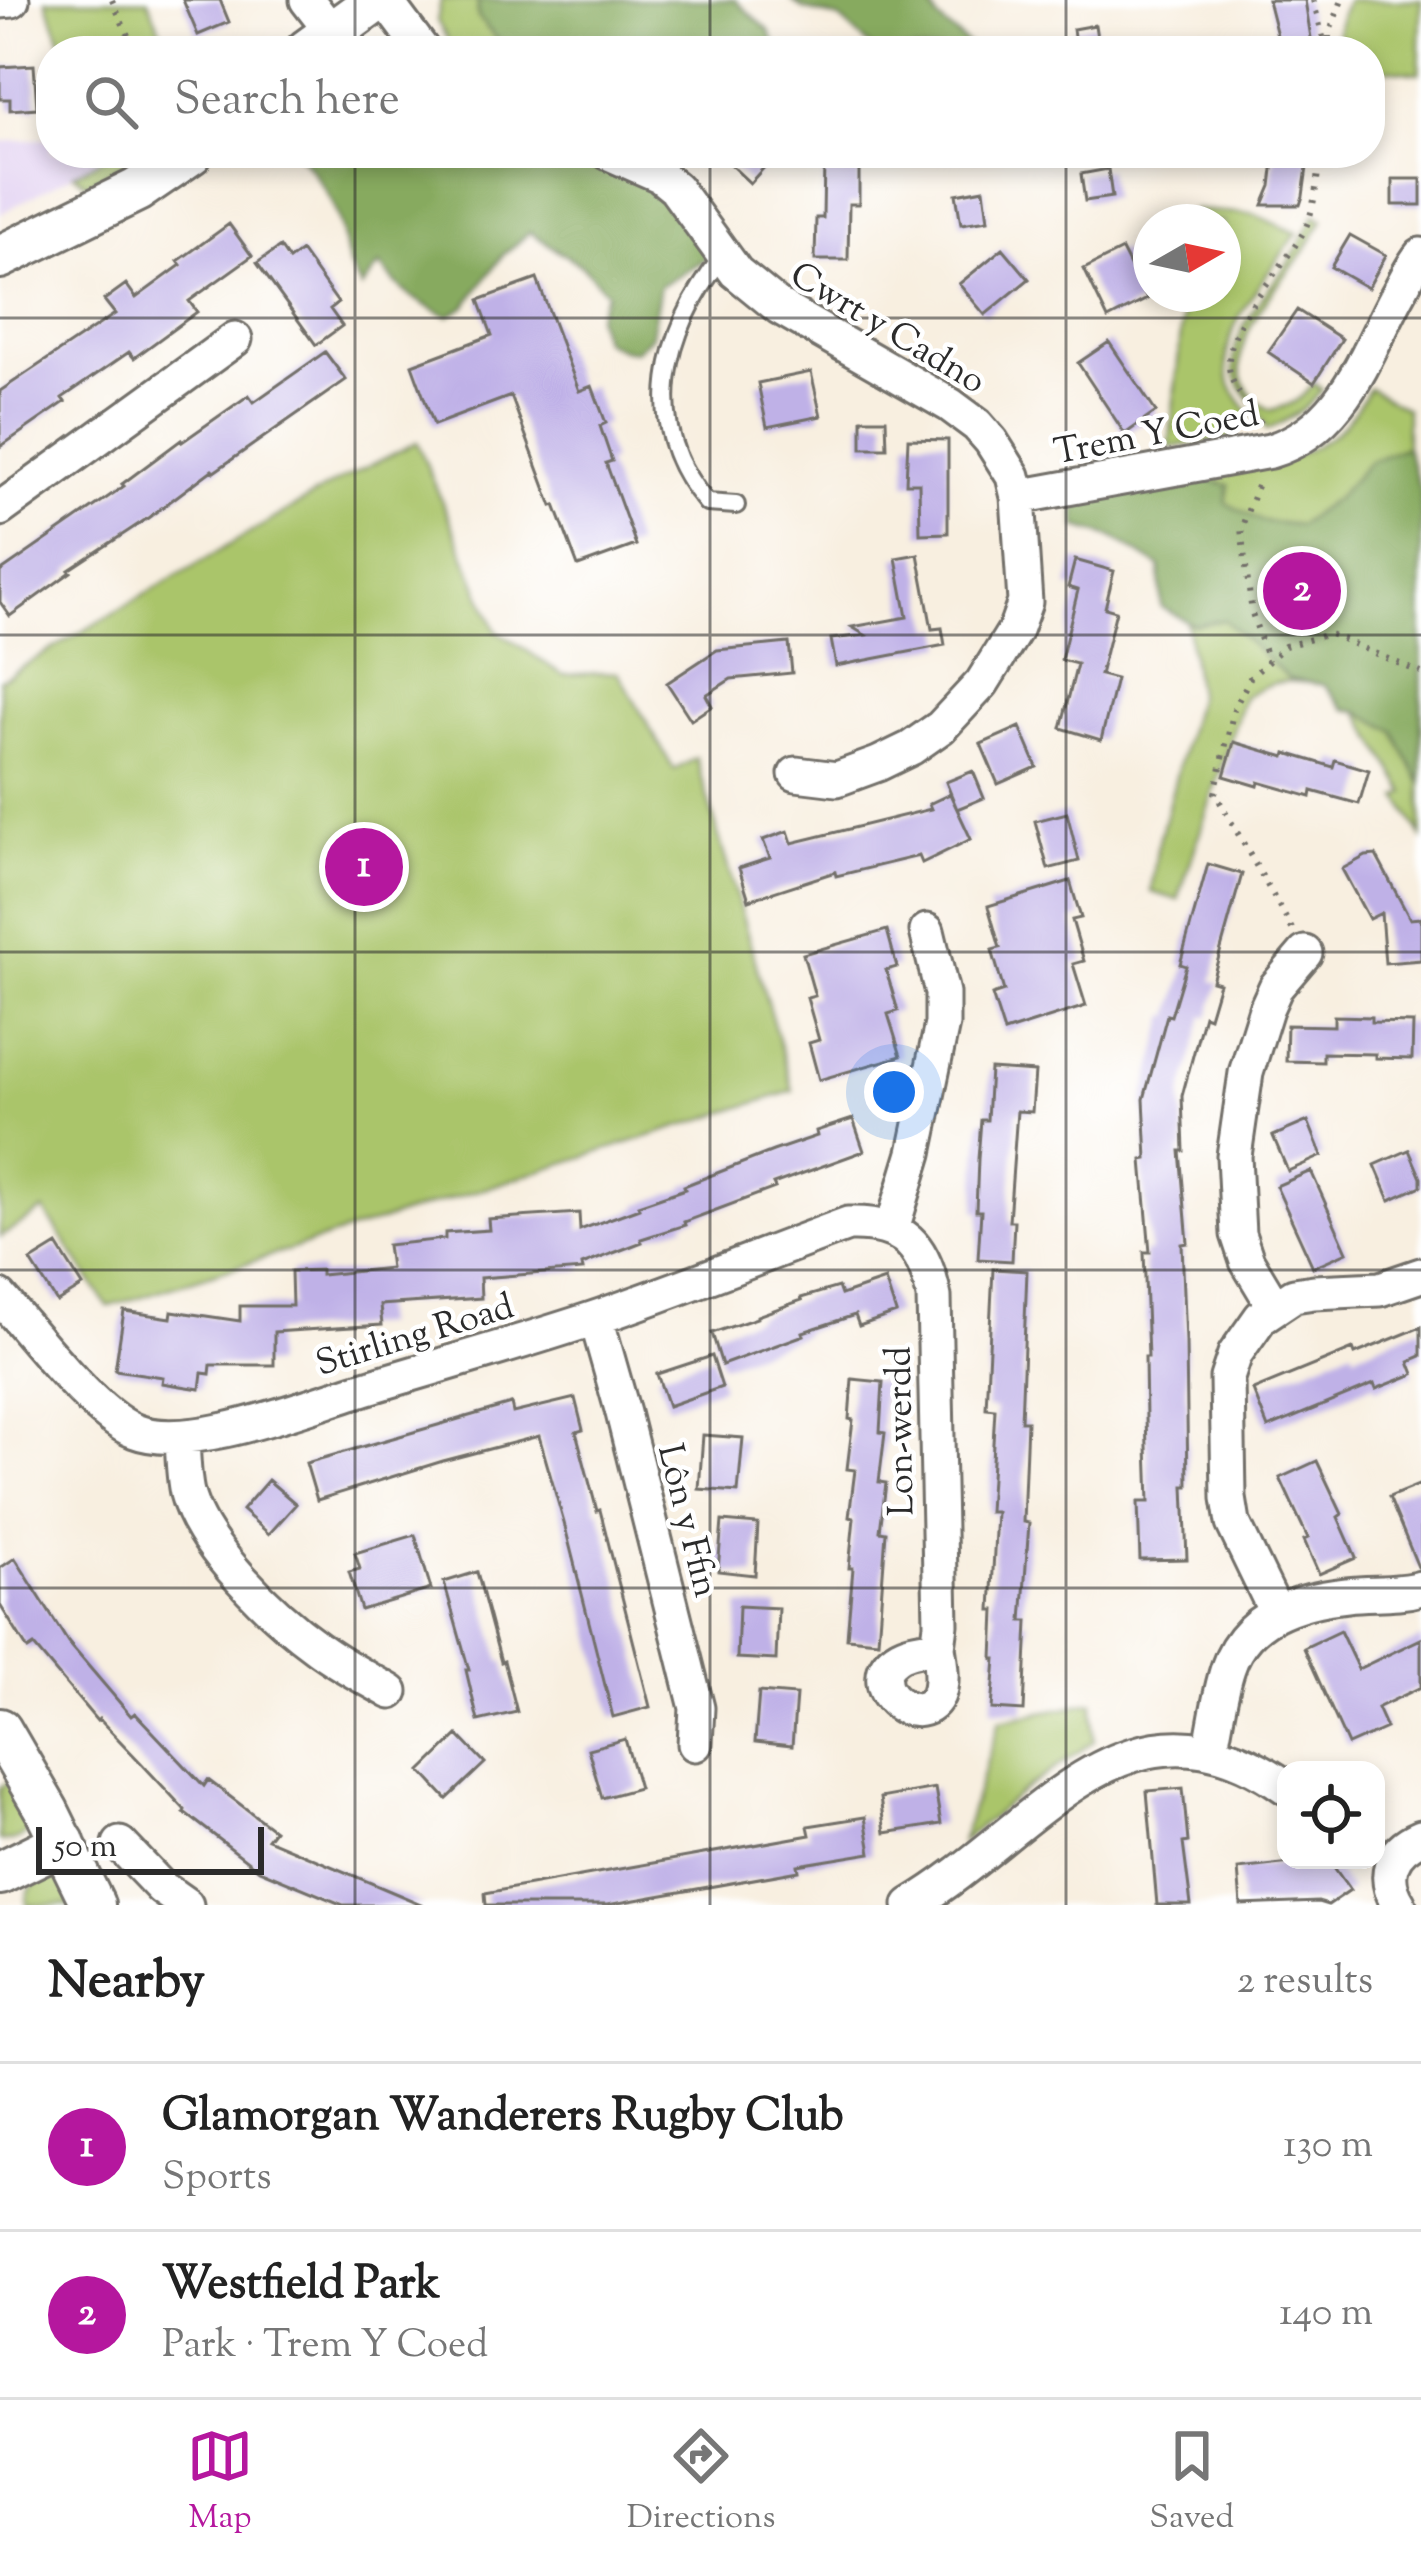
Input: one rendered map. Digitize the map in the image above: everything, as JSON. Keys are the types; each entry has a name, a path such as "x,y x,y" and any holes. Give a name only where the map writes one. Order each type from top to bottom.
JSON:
{"street":[{"path":"0,1 12,0"},
{"path":"315,27 381,0 411,36"},
{"path":"0,257 137,190 169,168"},
{"name":"Cwrt y Cadno","path":"643,168 675,188 736,272 779,307 950,405 977,425 1013,476 1024,602 1015,630 982,683 941,727 911,748 836,779 796,774"},
{"name":"Trem Y Coed","path":"1018,496 1270,451 1306,436 1342,400 1421,255"},
{"path":"0,508 235,339"},
{"path":"892,1228 915,1153 942,1024 942,992 927,931"},
{"path":"1274,1306 1247,1261 1238,1234 1234,1156 1246,1073 1266,1009 1276,987 1305,953"},
{"name":"Stirling Road","path":"0,1297 112,1418 136,1431 182,1437 238,1426 596,1318 848,1223 892,1228"},
{"name":"Lon-werdd","path":"892,1228 917,1247 928,1268 934,1297 938,1647"},
{"path":"1276,1612 1233,1523 1229,1498 1227,1378 1235,1354 1248,1332 1274,1306 1294,1295 1380,1289 1421,1274"},
{"name":"Lôn y Ffin","path":"596,1318 697,1708 695,1744"},
{"path":"182,1437 187,1491 198,1522 218,1554 318,1648 391,1692"},
{"path":"1210,1750 1227,1670 1237,1647 1256,1627 1276,1612 1330,1597 1421,1588"},
{"path":"0,1730 93,1905"},
{"path":"922,1902 1089,1773 1122,1756 1147,1750 1210,1750 1277,1780"},
{"path":"1385,1854 1421,1837"},
{"path":"14,1905 0,1875 63,1842"},
{"path":"119,1844 162,1888 187,1905"},
{"path":"1385,1859 1390,1890 1399,1905"}],"lane":[{"path":"724,256 684,320 667,372 668,429 687,480 707,503 736,505"}],"path":[{"path":"112,0 128,36"},
{"path":"1313,0 1324,36"},
{"path":"1329,36 1342,0"},
{"path":"1268,661 1252,614 1241,529 1270,451 1254,411 1236,390 1229,366 1244,319 1304,231 1315,202 1318,168"},
{"path":"1305,953 1215,793 1234,709 1250,678 1285,646 1330,634 1421,673"}],"shaded area":[{"path":"36,139 36,168 86,168 0,214 0,142"}],"green space":[{"path":"46,0 148,0 163,36 59,36"},
{"path":"441,0 478,0 478,17 494,36 446,36 437,21"},
{"path":"478,0 735,0 771,36 494,36 478,17"},
{"path":"927,0 938,19 958,36 859,36 840,19 792,1"},
{"path":"1347,0 1421,0 1419,73 1385,69 1385,36 1337,36"},
{"path":"85,168 116,168 87,184 74,174"},
{"path":"310,168 634,168 710,256 660,286 651,336 635,351 603,340 596,317 607,292 583,267 530,232 502,256 465,307 448,316 410,295 380,264 362,288 348,263 332,203"},
{"path":"1241,213 1297,233 1249,300 1231,338 1229,381 1252,416 1233,420 1238,436 1169,448 1183,312 1241,312"},
{"path":"1315,215 1323,220 1311,241 1248,331 1241,374 1250,393 1270,410 1295,401 1314,383 1322,390 1298,413 1267,430 1235,373 1237,344 1250,315"},
{"path":"1369,388 1406,409 1406,447 1421,493 1421,836 1399,797 1406,793 1358,711 1345,709 1325,685 1274,683 1244,697 1178,900 1151,892 1157,849 1197,695 1167,484 1250,469 1310,449 1340,428"},
{"path":"417,442 496,630 563,675 618,672 674,770 696,758 793,1091 108,1307 44,1210 0,1237 0,680 335,483"},
{"path":"1406,447 1421,493 1421,784 1394,731 1345,709 1325,685 1289,679 1224,620 1194,625 1161,607 1160,567 1112,537 1077,527 1075,500 1202,478 1229,485 1226,503 1262,521 1299,525 1336,498 1370,461"},
{"path":"1093,1702 1094,1741 961,1842 1000,1720"},
{"path":"14,1778 33,1823 20,1838 0,1840 0,1787"},
{"path":"51,1877 61,1879 78,1905 27,1905 33,1886"}],"building":[{"path":"183,0 220,0 229,22 198,35"},
{"path":"1268,0 1305,0 1311,36 1277,36"},
{"path":"1095,25 1097,36 1074,36 1073,29"},
{"path":"34,65 36,108 10,110 10,99 0,99 0,67"},
{"path":"734,168 764,168 750,183"},
{"path":"824,168 859,168 859,204 849,204 848,260 815,260 816,218 823,218"},
{"path":"1273,168 1307,168 1300,205 1263,205"},
{"path":"1108,169 1112,197 1085,201 1081,174"},
{"path":"1393,179 1421,179 1421,205 1393,205"},
{"path":"984,189 988,220 961,224 956,194"},
{"path":"229,224 252,256 189,301 197,312 134,358 129,352 0,447 0,391 115,314 104,300 126,284 136,298"},
{"path":"1350,235 1386,255 1368,288 1331,267"},
{"path":"280,247 289,260 301,251 338,303 330,309 342,326 316,345 257,263"},
{"path":"1003,248 1029,279 985,315 959,284"},
{"path":"1122,250 1133,272 1133,306 1108,319 1084,269"},
{"path":"537,279 579,391 592,386 606,423 600,426 612,461 606,463 636,545 578,566 511,396 434,425 412,365 492,335 479,300"},
{"path":"1297,310 1342,339 1314,383 1268,352"},
{"path":"1109,342 1156,412 1125,434 1078,363"},
{"path":"325,352 346,380 69,570 10,616 0,602 0,572 181,440 249,395 254,402"},
{"path":"811,372 821,416 767,427 758,383"},
{"path":"862,419 886,419 887,448 862,448"},
{"path":"908,439 948,440 948,533 920,534 919,483 906,483"},
{"path":"918,554 932,629 942,628 945,645 836,666 831,639 865,635 852,627 907,617 896,558"},
{"path":"1075,560 1114,571 1105,608 1116,611 1100,675 1116,679 1101,740 1061,728 1077,664 1061,660 1078,590 1068,587"},
{"path":"789,643 792,673 731,679 706,695 712,706 691,720 667,683 717,650"},
{"path":"1020,727 1037,767 998,784 981,744"},
{"path":"1234,742 1333,767 1335,760 1369,770 1359,804 1224,776"},
{"path":"973,771 984,798 957,809 946,782"},
{"path":"950,794 971,839 922,863 919,856 836,876 835,872 749,900 739,868 770,858 763,840 788,831 792,843 931,809 929,804"},
{"path":"1067,813 1079,861 1048,869 1035,821"},
{"path":"1376,855 1410,919 1421,918 1421,960 1385,963 1381,913 1369,919 1342,869"},
{"path":"1208,864 1242,874 1212,981 1219,983 1209,1017 1204,1015 1182,1096 1184,1151 1180,1151 1188,1243 1182,1244 1187,1559 1140,1560 1138,1502 1149,1502 1144,1252 1150,1252 1142,1160 1147,1159 1144,1099 1186,966 1180,964"},
{"path":"1070,881 1081,918 1072,920 1084,961 1073,964 1086,1006 1004,1032 992,995 1004,991 992,950 1000,948 988,906"},
{"path":"887,930 897,967 886,970 898,1011 888,1014 901,1056 819,1080 809,1043 819,1040 807,998 815,996 803,954"},
{"path":"1334,1016 1413,1023 1412,1059 1323,1053 1323,1062 1286,1061 1287,1025 1334,1026"},
{"path":"990,1069 1035,1072 1032,1112 1017,1111 1009,1221 1014,1221 1012,1261 978,1259 978,1159 981,1120 987,1120"},
{"path":"853,1119 864,1151 641,1239 582,1265 583,1270 480,1278 481,1298 380,1305 382,1325 274,1332 274,1365 211,1365 210,1374 202,1373 200,1389 162,1383 163,1377 115,1370 124,1311 171,1318 172,1311 240,1321 240,1306 292,1306 291,1271 321,1270 321,1275 390,1268 387,1245 489,1230 488,1219 579,1213 580,1230"},
{"path":"1308,1121 1322,1156 1288,1171 1273,1136"},
{"path":"1409,1150 1421,1186 1390,1200 1375,1165"},
{"path":"1311,1171 1347,1252 1313,1267 1276,1186"},
{"path":"57,1245 83,1286 57,1302 31,1261"},
{"path":"993,1269 1027,1271 1021,1421 1027,1421 1023,1522 1029,1523 1022,1621 1028,1621 1024,1711 992,1709 996,1512 989,1512 995,1409 986,1408"},
{"path":"885,1280 896,1313 859,1326 855,1315 722,1365 712,1333 801,1298 838,1287 841,1295"},
{"path":"1421,1327 1421,1356 1409,1361 1414,1374 1376,1389 1374,1384 1268,1428 1253,1390"},
{"path":"712,1356 722,1387 668,1406 657,1374"},
{"path":"852,1379 883,1382 880,1432 885,1433 879,1482 886,1483 880,1531 886,1532 878,1641 847,1638 854,1518 849,1517 855,1470 847,1469"},
{"path":"575,1398 583,1430 576,1432 650,1707 613,1717 539,1436 317,1500 306,1463 511,1404 513,1413"},
{"path":"703,1435 743,1438 738,1492 699,1489"},
{"path":"1317,1461 1356,1558 1319,1574 1280,1478"},
{"path":"268,1480 296,1504 269,1534 242,1510"},
{"path":"1421,1484 1421,1568 1389,1497"},
{"path":"722,1521 758,1524 755,1575 718,1571"},
{"path":"415,1535 431,1589 361,1610 349,1572 360,1569 355,1553"},
{"path":"15,1558 68,1642 131,1716 135,1713 204,1786 208,1780 274,1830 267,1839 423,1905 343,1905 259,1870 184,1812 34,1646 28,1650 0,1605 0,1568"},
{"path":"477,1572 517,1712 478,1721 444,1582"},
{"path":"739,1606 778,1608 776,1660 737,1658"},
{"path":"1340,1631 1358,1669 1421,1639 1421,1687 1377,1708 1386,1728 1348,1745 1304,1648"},
{"path":"759,1692 796,1695 792,1746 755,1742"},
{"path":"458,1735 485,1763 447,1799 421,1771"},
{"path":"625,1739 639,1788 602,1798 588,1749"},
{"path":"935,1788 941,1824 885,1833 880,1798"},
{"path":"1183,1788 1188,1842 1183,1843 1191,1905 1157,1905 1147,1791"},
{"path":"865,1817 871,1853 798,1865 799,1871 607,1905 486,1905 485,1893 810,1835 808,1826"},
{"path":"1277,1865 1277,1869 1335,1869 1350,1890 1328,1905 1241,1905 1238,1869"}],"place":[{"name":"Westfield Park","path":"1302,591"},
{"name":"Glamorgan Wanderers Rugby Club","path":"364,867"}]}
